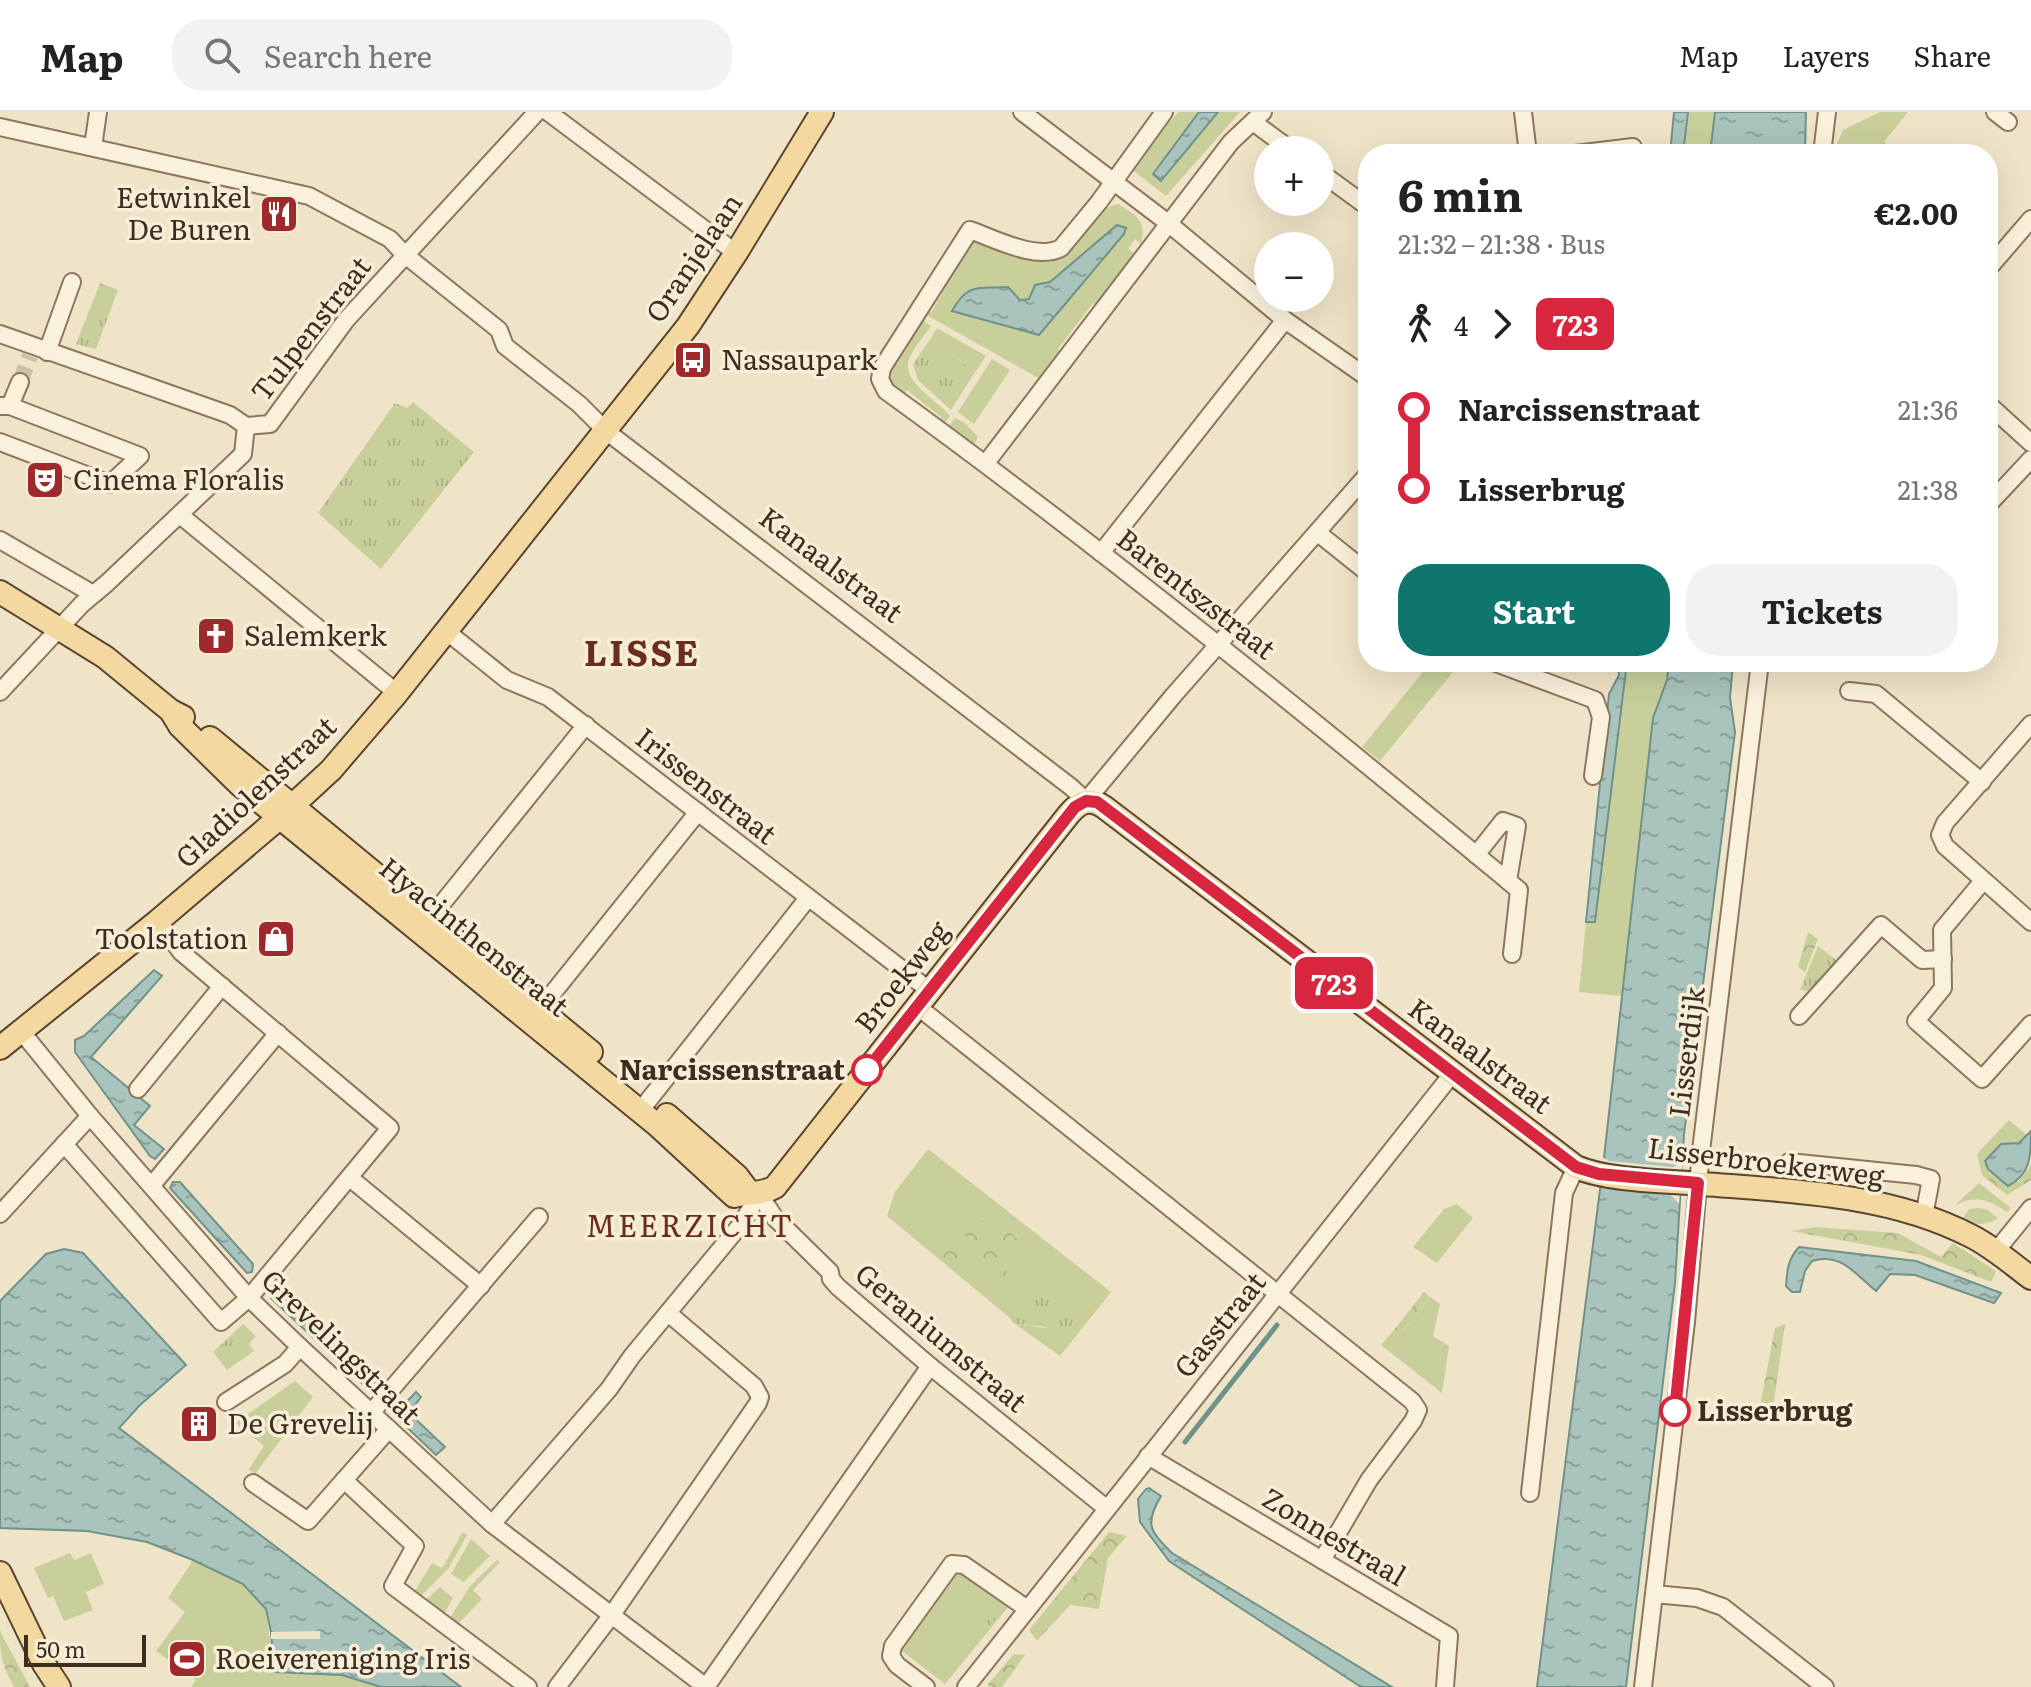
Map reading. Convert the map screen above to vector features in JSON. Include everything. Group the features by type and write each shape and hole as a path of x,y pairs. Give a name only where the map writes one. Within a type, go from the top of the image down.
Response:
{"main road":[{"name":"Oranjelaan","path":"606,431 688,326 822,112"},
{"name":"Gladiolenstraat","path":"0,1048 158,921 331,770 397,693 606,431"},
{"name":"Hyacinthenstraat","path":"0,592 105,657 171,711 180,726 240,785 286,812 644,1106"},
{"name":"Broekweg","path":"754,1193 775,1187 1069,814 1086,801"},
{"name":"Kanaalstraat","path":"1086,801 1097,802 1104,807 1576,1167 1599,1174"},
{"name":"Hyacinthenstraat","path":"425,924 540,1009 644,1106 727,1191 734,1196 754,1193"},
{"name":"Lisserbroekerweg","path":"1599,1174 1883,1204 1924,1216 1972,1236 2031,1278"},
{"path":"0,1573 44,1664 59,1687"}],"street":[{"path":"93,147 98,112"},
{"name":"Tulpenstraat","path":"0,692 93,594 243,454 246,426 270,424 346,320 537,112"},
{"path":"548,112 736,253"},
{"path":"1022,112 1168,223 1285,320 1358,371"},
{"path":"1113,182 1164,112"},
{"path":"1523,112 1527,144"},
{"path":"1823,144 1827,112"},
{"path":"986,463 1234,139 1258,117 1277,136"},
{"name":"Kanaalstraat","path":"0,127 309,196 390,239 404,254 499,330 505,346 579,404 606,431 1086,801"},
{"name":"Barentszstraat","path":"1113,182 1061,248 1053,253 1040,254 970,230 882,368 880,379 886,391 986,463 1219,643 1508,881"},
{"path":"1334,182 1358,200"},
{"path":"1998,257 2031,219"},
{"path":"36,351 72,282"},
{"path":"1101,553 1285,320"},
{"path":"0,334 36,351 230,415 246,426"},
{"path":"0,442 110,484 140,456 5,406 20,382"},
{"path":"1998,413 2031,443"},
{"path":"1998,494 2031,459"},
{"path":"1086,801 1219,643 1358,486"},
{"path":"180,515 397,693"},
{"path":"1318,533 1358,565"},
{"path":"0,540 93,594"},
{"name":"Irissenstraat","path":"446,631 507,680 548,697 586,725 808,898 923,998"},
{"path":"1521,672 1595,700 1601,717 1593,776"},
{"name":"Lisserdijk","path":"1643,1687 1686,1322 1690,1183 1759,672"},
{"path":"1849,691 1876,694 1982,782"},
{"path":"425,924 586,725"},
{"path":"2030,727 1945,823 1940,835 1945,846 2031,922"},
{"path":"540,1009 698,812"},
{"path":"1476,855 1503,821 1517,826 1508,881 1519,890 1512,954"},
{"path":"1983,881 1942,930 1943,988 1916,1021 1982,1079 2031,1024"},
{"path":"644,1106 808,898"},
{"path":"64,1144 221,1322 249,1298 390,1128 181,952 158,921"},
{"path":"1799,1016 1881,925 1922,960 1943,959"},
{"path":"138,1089 222,986"},
{"path":"923,998 1278,1295 1412,1401 1418,1410 1413,1421 1369,1480 1322,1560"},
{"name":"Grevelingstraat","path":"21,1031 90,1116 249,1298 300,1347 492,1524 706,1687"},
{"path":"152,1185 278,1033"},
{"name":"Gasstraat","path":"966,1687 1453,1073"},
{"path":"0,1214 90,1116"},
{"name":"Lisserbroekerweg","path":"1789,1162 1931,1179 1924,1216"},
{"path":"1530,1493 1564,1193 1576,1167"},
{"path":"350,1178 481,1286"},
{"name":"Broekweg","path":"492,1524 598,1402 742,1223 754,1193"},
{"name":"Geraniumstraat","path":"754,1193 830,1272 831,1279 838,1287 930,1366 1106,1508"},
{"path":"1996,1251 2031,1208"},
{"path":"371,1413 539,1217"},
{"path":"557,1687 611,1616 748,1419 760,1397 754,1386 668,1313"},
{"path":"226,1402 285,1364 300,1347"},
{"path":"706,1687 930,1366"},
{"path":"253,1483 308,1521 389,1429"},
{"name":"Zonnestraal","path":"1148,1456 1449,1636 1445,1687"},
{"path":"344,1480 415,1546 393,1586 528,1687"},
{"path":"926,1687 897,1665 891,1656 893,1646 952,1564 964,1565 1026,1608"},
{"path":"1654,1594 1697,1598 1723,1607 1825,1687"}],"green space":[{"path":"1179,112 1199,112 1153,174 1163,181 1218,112 1240,112 1166,196 1130,168 1142,149"},
{"path":"1688,112 1715,112 1711,144 1684,144"},
{"path":"1880,112 1908,112 1884,142 1886,144 1837,144 1843,130"},
{"path":"1119,204 1139,220 1143,229 1141,244 1135,239 1128,248 1135,255 1097,305 1093,303 1040,379 923,313 925,310 931,313 969,245 975,240 989,242 987,247 1017,258 1020,254 1045,261 1061,253 1097,215","holes":["1118,225 1030,331 970,316 1008,287 1020,300 1029,299 1035,285 1050,282"]},
{"path":"100,283 118,290 96,349 76,344"},
{"path":"920,318 931,326 910,357 909,374 950,416 944,424 939,421 941,417 907,390 904,394 892,385 887,376 892,362 897,364 919,327 916,324"},
{"path":"937,328 986,356 975,372 931,338"},
{"path":"931,338 975,372 951,410 918,380 913,364"},
{"path":"992,359 1010,370 974,424 958,412"},
{"path":"413,402 474,452 381,569 318,513 395,403 407,408"},
{"path":"955,418 965,423 978,437 974,445 948,427"},
{"path":"1423,672 1453,672 1380,761 1362,747"},
{"path":"1626,672 1668,672 1653,718 1622,996 1579,992 1586,922 1595,921"},
{"path":"1808,932 1818,939 1805,972 1798,967"},
{"path":"1818,946 1839,962 1814,992 1800,990"},
{"path":"2009,1120 2027,1135 2019,1143 2001,1144 1988,1169 1992,1172 1988,1180 1982,1175 1977,1154"},
{"path":"928,1149 1111,1292 1060,1356 1015,1324 1047,1328 1009,1307 1010,1318 887,1216 895,1192"},
{"path":"2031,1165 2031,1180 2007,1195 1988,1180 1992,1172 2008,1186 2019,1181"},
{"path":"1979,1183 2011,1208 2007,1212 1988,1201 1976,1199 1955,1205"},
{"path":"1457,1204 1473,1218 1437,1263 1413,1247 1444,1209"},
{"path":"1969,1209 1986,1209 1998,1218 1981,1224 1962,1220"},
{"path":"963,1219 984,1221 987,1239 1005,1228 1018,1240 1014,1260 995,1257 1007,1273 1001,1283 985,1268 949,1264 938,1249 956,1252 967,1243"},
{"path":"1815,1227 1898,1233 1941,1257 1953,1243 1996,1271 1991,1282 1921,1255 1791,1231"},
{"path":"1040,1271 1083,1300 1084,1309 1069,1329 1015,1324 1010,1318 1008,1307"},
{"path":"1424,1292 1430,1297 1401,1334 1394,1330"},
{"path":"1430,1297 1440,1304 1433,1336 1449,1346 1442,1393 1381,1345 1394,1330 1402,1333"},
{"path":"243,1324 256,1336 249,1344 254,1351 227,1370 213,1352"},
{"path":"1785,1324 1771,1422 1758,1416 1775,1328"},
{"path":"295,1381 313,1397 255,1474 249,1469 264,1446 235,1423"},
{"path":"463,1532 467,1535 449,1568 421,1596 415,1591 432,1563 442,1568"},
{"path":"1109,1532 1127,1536 1108,1558 1099,1609 1070,1605 1037,1641 1029,1630"},
{"path":"471,1539 490,1556 464,1582 451,1574"},
{"path":"70,1553 74,1560 91,1553 104,1584 86,1592 93,1610 64,1621 53,1596 48,1598 34,1568"},
{"path":"193,1560 243,1584 266,1609 274,1672 342,1675 381,1687 191,1687 196,1680 156,1651 185,1612 168,1598"},
{"path":"497,1560 500,1562 473,1590 482,1599 458,1624 450,1618 470,1586"},
{"path":"958,1571 1009,1606 945,1684 902,1651"},
{"path":"440,1587 453,1598 444,1614 426,1600"},
{"path":"998,1605 999,1616 984,1631 962,1631 962,1606"},
{"path":"0,1630 30,1687 14,1687 2,1660"},
{"path":"1014,1654 1025,1655 1002,1687 989,1687 988,1684"}],"water":[{"path":"1199,112 1218,112 1161,181 1153,174"},
{"path":"1674,112 1688,112 1684,144 1671,144"},
{"path":"1715,112 1806,112 1805,144 1711,144"},
{"path":"1117,225 1126,228 1124,234 1039,335 952,311 963,295 981,288 1008,287 1020,300 1029,299 1035,285 1050,282"},
{"path":"1619,672 1626,672 1595,922 1586,922 1609,694"},
{"path":"1668,672 1732,672 1730,698 1735,732 1684,1134 1675,1283 1626,1687 1537,1687 1604,1158 1653,718"},
{"path":"154,970 162,976 91,1057 150,1106 134,1125 164,1149 155,1159 75,1052 75,1040 84,1036"},
{"path":"2031,1131 2028,1163 2021,1176 2008,1186 1988,1169 1985,1161 2001,1144 2019,1143"},
{"path":"173,1182 180,1182 253,1264 252,1272 247,1273 170,1188"},
{"path":"1799,1247 1916,1261 2001,1293 1994,1303 1915,1275 1890,1274 1876,1291 1847,1266 1822,1259 1812,1261 1805,1271 1800,1292 1792,1292 1786,1286 1788,1270 1792,1256"},
{"path":"64,1249 83,1253 186,1365 119,1428 461,1687 381,1687 342,1675 274,1672 266,1609 243,1584 147,1542 87,1531 0,1528 0,1301 46,1254"},
{"path":"280,1292 379,1384 378,1389 370,1391 271,1298 271,1294"},
{"path":"416,1392 421,1397 409,1413 445,1447 436,1455 394,1415"},
{"path":"1149,1488 1161,1496 1152,1514 1154,1533 1172,1553 1392,1687 1361,1687 1169,1561 1140,1522 1138,1499"}],"pier":[{"path":"1600,1156 1609,1161 1673,1167 1683,1162 1679,1204 1670,1194 1595,1186"},
{"path":"320,1631 320,1639 271,1639 271,1632"}],"waterway":[{"path":"1185,1442 1277,1325"}],"tunnel":[{"path":"20,382 30,356"}],"bus line":[{"name":"723","path":"867,1070 1075,807 1086,801 1097,802 1576,1167 1599,1174 1698,1183 1675,1411"}],"place":[{"name":"Eetwinkel De Buren","path":"279,214"},
{"name":"Nassaupark","path":"693,360"},
{"name":"Cinema Floralis","path":"45,480"},
{"name":"Salemkerk","path":"216,636"},
{"name":"Toolstation","path":"276,939"},
{"name":"Narcissenstraat","path":"867,1070"},
{"name":"Lisserbrug","path":"1675,1411"},
{"name":"De Grevelij","path":"199,1424"},
{"name":"Roeivereniging Iris","path":"187,1659"}],"district":[{"name":"LISSE","path":"642,653"},
{"name":"MEERZICHT","path":"690,1227"}]}
